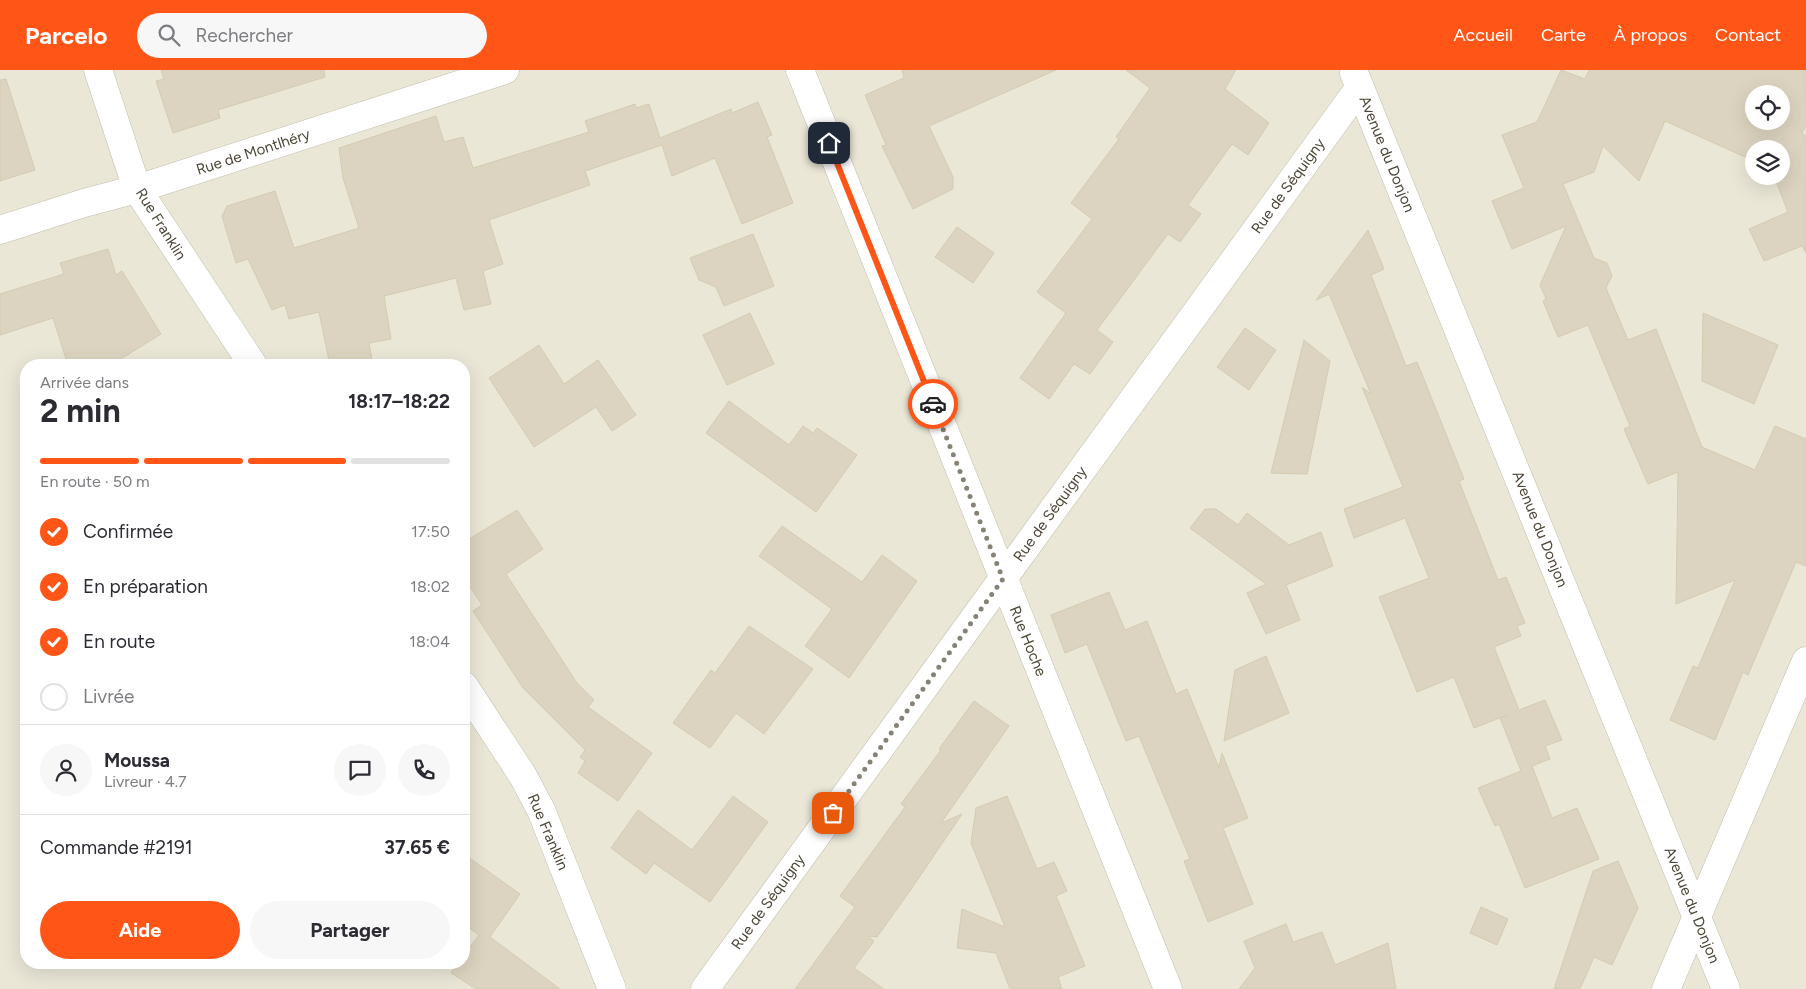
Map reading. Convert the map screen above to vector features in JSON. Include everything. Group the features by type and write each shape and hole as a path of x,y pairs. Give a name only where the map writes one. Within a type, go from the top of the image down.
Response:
{"street":[{"name":"Rue Franklin","path":"98,70 137,189 249,359"},
{"name":"Rue de Montlhéry","path":"0,230 84,203 137,189 505,70"},
{"name":"Rue Hoche","path":"800,70 1168,989"},
{"name":"Rue de Séquigny","path":"705,989 1003,579 1357,78"},
{"name":"Avenue du Donjon","path":"1357,78 1726,989"},
{"path":"1666,989 1806,661"},
{"name":"Rue Franklin","path":"470,695 523,776 541,810 612,989"}],"shaded area":[{"path":"0,70 1806,70 1806,989 0,989"}],"building":[{"path":"161,70 324,70 325,77 218,110 220,118 173,133 156,81 164,79"},
{"path":"902,70 1056,70 929,126 953,177 953,189 913,209 882,146 886,145 865,95 904,78"},
{"path":"1126,70 1236,70 1225,89 1269,123 1248,155 1232,144 1188,205 1201,214 1180,242 1168,234 1097,330 1113,342 1090,374 1074,364 1049,399 1020,378 1066,313 1037,292 1092,219 1071,203 1119,139 1116,137 1150,88"},
{"path":"1561,70 1585,79 1589,70 1806,70 1806,125 1802,134 1806,136 1806,253 1802,246 1764,261 1749,229 1788,212 1778,185 1790,185 1790,140 1745,140 1745,157 1665,121 1639,181 1603,146 1594,172 1563,184 1594,258 1607,263 1612,276 1606,288 1628,340 1656,329 1702,447 1755,470 1775,426 1806,439 1806,566 1796,562 1748,675 1743,672 1715,740 1670,720 1693,666 1698,668 1735,580 1676,604 1678,472 1648,484 1624,429 1630,426 1588,325 1558,337 1543,301 1546,299 1540,285 1566,226 1512,249 1492,201 1524,188 1502,135 1537,122"},
{"path":"6,79 35,170 0,181 0,80"},
{"path":"758,102 772,135 767,137 793,203 742,224 715,158 672,176 662,145 585,171 590,185 489,220 503,264 483,271 491,304 464,310 456,278 384,296 391,339 369,343 372,359 329,359 319,312 289,319 285,305 272,310 248,259 236,263 222,216 227,206 275,191 294,248 359,228 343,178 339,148 436,116 444,142 463,137 473,168 589,132 585,121 635,104 636,108 649,104 660,138 731,109 732,113"},
{"path":"957,227 994,253 973,283 935,257"},
{"path":"1368,230 1384,269 1371,275 1406,366 1417,362 1464,479 1459,481 1498,580 1506,577 1525,623 1517,626 1521,636 1494,647 1519,710 1545,700 1562,740 1545,746 1550,759 1532,766 1552,818 1577,808 1599,859 1525,888 1499,824 1495,826 1478,788 1521,771 1500,718 1507,715 1474,728 1454,677 1417,692 1379,597 1429,578 1405,518 1354,538 1344,509 1403,487 1362,387 1371,394 1329,294 1316,300"},
{"path":"753,234 774,286 724,306 716,287 699,280 690,258"},
{"path":"108,249 116,275 122,271 161,334 121,359 66,359 53,318 0,335 0,294 64,274 60,263"},
{"path":"750,313 774,364 727,385 703,335"},
{"path":"1703,313 1778,345 1754,404 1702,381"},
{"path":"1245,328 1276,350 1249,390 1217,367"},
{"path":"1304,340 1330,361 1307,474 1271,473"},
{"path":"539,345 564,384 598,360 636,415 612,431 596,407 534,447 489,378"},
{"path":"729,401 789,445 803,426 813,433 817,428 857,455 816,512 706,433"},
{"path":"1205,509 1216,509 1238,525 1247,513 1289,545 1321,532 1333,566 1286,585 1300,620 1266,634 1247,593 1266,584 1190,528"},
{"path":"517,510 543,549 506,574 577,683 594,700 588,707 652,753 618,801 578,773 585,761 580,757 585,750 523,688 473,611 482,605 470,587 470,538"},
{"path":"782,526 862,582 882,555 917,581 849,678 805,646 832,609 759,556"},
{"path":"1109,592 1125,630 1147,621 1176,694 1187,689 1219,768 1222,753 1248,818 1223,828 1253,904 1208,922 1184,861 1190,859 1139,736 1126,741 1087,644 1065,653 1051,615"},
{"path":"749,626 813,669 764,734 736,713 710,748 673,723 711,670 715,673"},
{"path":"1266,656 1289,713 1224,741 1235,670"},
{"path":"974,701 1009,726 941,823 962,814 877,937 868,936 874,941 854,968 884,989 795,989 855,907 840,896 905,807 901,804"},
{"path":"733,796 768,822 710,902 654,863 646,874 611,848 638,810 692,850"},
{"path":"1007,796 1037,869 1054,862 1067,891 1056,896 1085,966 1058,977 1062,989 1010,989 996,953 957,948 962,909 1005,927 971,843 976,808"},
{"path":"470,858 520,894 490,937 560,989 476,989 451,973 454,969 470,969 470,947 479,935 470,928"},
{"path":"1618,861 1638,908 1612,965 1594,957 1580,989 1554,989 1593,871"},
{"path":"1481,907 1508,919 1497,945 1470,933"},
{"path":"1286,924 1293,942 1322,932 1335,965 1388,943 1396,989 1239,989 1255,968 1244,941"}],"way so far":[{"path":"833,813 1003,579 933,404"}],"route":[{"path":"829,143 933,404"}]}
